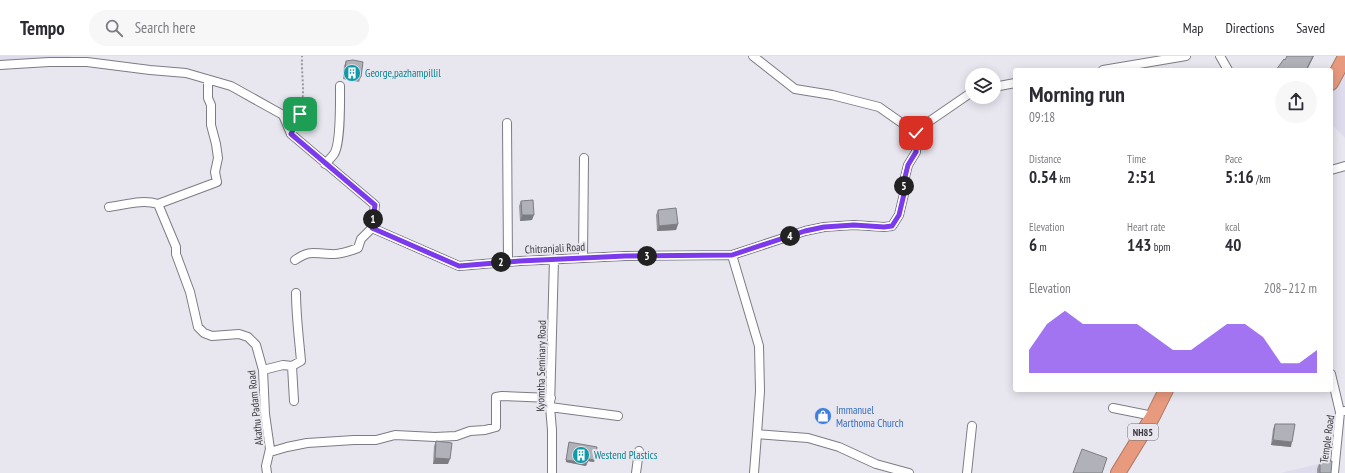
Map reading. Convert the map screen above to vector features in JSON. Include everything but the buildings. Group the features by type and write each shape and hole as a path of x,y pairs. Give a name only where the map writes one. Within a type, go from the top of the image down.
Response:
{"highway":[{"path":"1333,79 1345,57"},
{"name":"NH85","path":"1118,473 1153,416 1165,392"}],"street":[{"path":"753,56 795,89 832,95 879,107 916,133 924,125 965,97"},
{"path":"1115,68 1186,56"},
{"path":"1220,56 1227,68"},
{"path":"0,65 48,62 87,62 186,73 231,86 283,115 291,134 375,205 372,228 361,240 358,248 348,252 332,255 316,252 302,255 295,260"},
{"path":"109,208 150,201 158,204 216,182 215,172 218,158 211,126 211,105 208,98 208,80"},
{"path":"1001,86 1013,83"},
{"path":"325,164 335,153 340,113 340,86"},
{"path":"507,123 508,262"},
{"name":"Chitranjali Road","path":"372,228 459,266 554,259 625,256 732,255 805,231 824,227 854,225 884,227 892,226 899,215 904,194 905,177 908,165 916,152 916,133"},
{"path":"582,258 584,158"},
{"path":"1333,169 1345,166"},
{"name":"Akathu Padam Road","path":"158,204 176,246 176,254 190,292 198,327 204,333 212,336 239,334 248,337 256,345 263,370 270,449 266,473"},
{"path":"732,255 759,346 760,392 754,473"},
{"name":"Kyomtha Seminary Road","path":"552,473 552,430 550,407 554,259"},
{"path":"263,370 283,365 292,366 301,361 299,329 296,316 296,292"},
{"path":"292,366 294,401"},
{"name":"Temple Road","path":"1333,380 1343,412 1334,473"},
{"path":"270,452 308,443 376,440 395,435 435,437 456,436 470,431 485,430 496,427 496,397 551,398"},
{"path":"550,407 618,416"},
{"path":"1113,408 1153,416"},
{"path":"967,473 972,426"},
{"path":"757,434 808,438 839,447 876,464 908,473"},
{"path":"636,473 639,451"},
{"path":"874,473 876,464"}],"path":[{"path":"291,134 300,114 304,95 302,56"}],"shaded area":[{"path":"0,56 71,56 71,60 0,64"},
{"path":"1339,68 1345,72 1345,138 1333,126 1333,79"},
{"path":"1331,461 1329,473 1281,473"}],"place":[{"name":"George,pazhampillil","path":"352,73"},
{"name":"Immanuel Marthoma Church","path":"823,416"},
{"name":"Westend Plastics","path":"581,455"}],"route":[{"path":"300,114 291,134 375,205 372,228 459,266 520,261 625,256 732,255 805,231 824,227 854,225 873,227 892,226 899,215 904,194 905,177 908,165 916,152 916,133"}]}
